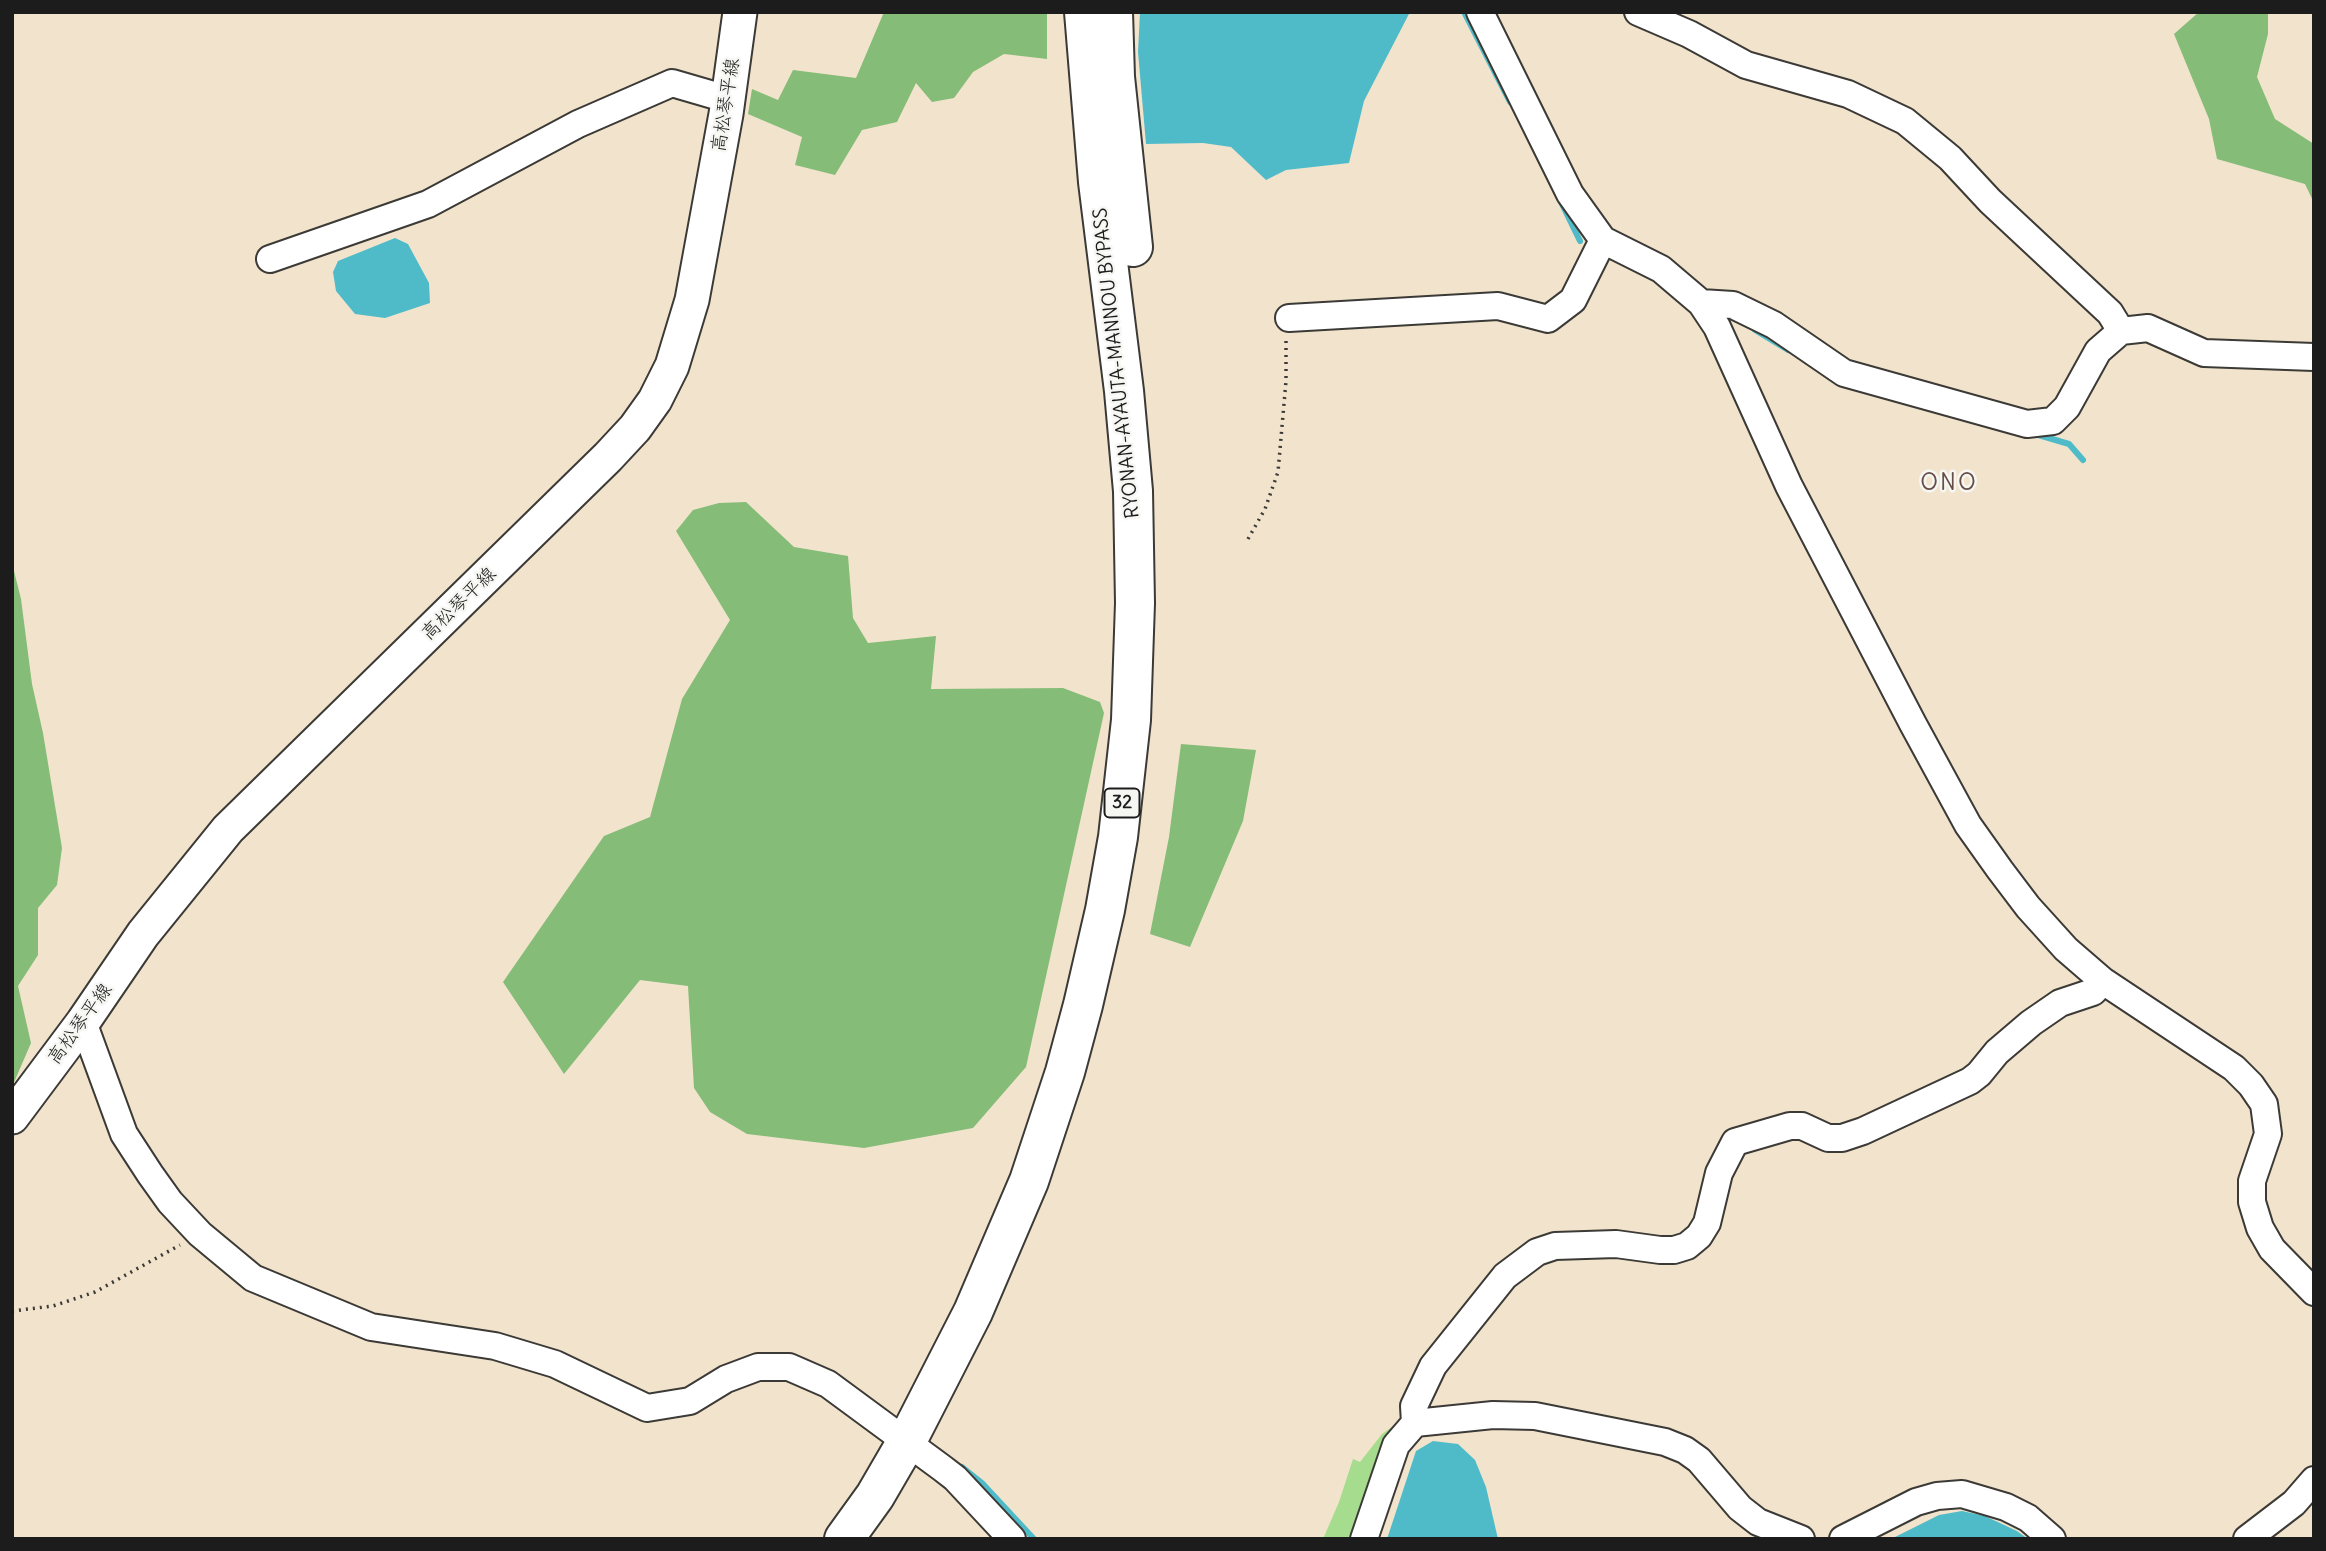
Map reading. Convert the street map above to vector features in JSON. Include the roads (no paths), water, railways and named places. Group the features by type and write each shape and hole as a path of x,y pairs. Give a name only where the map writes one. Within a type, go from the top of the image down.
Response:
{"highway":[{"name":"RYONAN-AYAUTA-MANNOU BYPASS","path":"874,1539 917,1449 1045,1133 1083,1005 1105,910 1127,771 1135,603 1133,491 1124,391 1097,169 1084,12"},
{"name":"RYONAN-AYAUTA-MANNOU BYPASS","path":"844,1539 875,1496 917,1449 1002,1311 1031,1248 1070,1141 1105,1024 1130,918 1151,779 1161,606 1158,494 1150,393 1115,77 1113,12"}],"main road":[{"name":"高松琴平線","path":"12,1116 83,1021 143,934 228,829 608,457 635,428 655,400 672,366 692,300 740,12"}],"street":[{"path":"1480,12 1570,194 1603,240 1661,270 1701,303 1717,327 1789,486 1968,825 2028,907 2066,949 2103,981 2234,1068 2251,1084 2263,1104 2268,1134 2252,1181 2252,1202 2260,1228 2272,1249 2314,1292"},
{"path":"1639,12 1689,34 1746,65 1848,94 1905,121 1950,158 1990,201 2110,313 2121,331"},
{"path":"270,259 428,204 578,124 672,83 727,99"},
{"path":"1289,318 1498,306 1548,319 1573,300 1603,240"},
{"path":"1701,303 1733,305 1773,325 1844,373 2026,424 2053,421 2067,407 2098,351 2121,331 2148,328 2204,353 2314,357"},
{"path":"1415,1423 1414,1406 1433,1366 1505,1276 1537,1252 1555,1246 1616,1244 1660,1251 1687,1246 1699,1236 1707,1223 1719,1172 1735,1142 1790,1126 1802,1126 1828,1138 1842,1138 1863,1131 1970,1081 1997,1052 2031,1023 2060,1003 2093,992 2103,981"},
{"path":"83,1021 124,1134 170,1202 200,1234 253,1278 371,1327 495,1346 555,1364 647,1408 691,1401 726,1379 758,1367 789,1367 828,1384 955,1478 1012,1539"},
{"path":"1364,1539 1396,1445 1415,1423 1493,1415 1535,1416 1665,1443 1685,1450 1699,1460 1740,1508 1758,1522 1801,1539"},
{"path":"2247,1539 2294,1503 2314,1480"},
{"path":"1843,1539 1916,1502 1937,1496 1962,1494 2006,1507 2028,1518 2052,1539"}],"water":[{"path":"1140,12 1410,12 1364,101 1349,163 1286,170 1266,180 1231,147 1203,143 1146,144 1138,52"},
{"path":"395,238 408,244 429,283 430,303 385,318 355,314 336,291 333,272 338,261"},
{"path":"1433,1441 1458,1444 1475,1460 1486,1487 1498,1539 1387,1539 1416,1451"},
{"path":"1962,1511 1985,1516 2028,1539 1891,1539 1939,1515"}],"waterway":[{"path":"1464,12 1510,102"},
{"path":"1561,202 1580,241"},
{"path":"1755,330 1788,350"},
{"path":"2035,434 2069,444 2083,460"},
{"path":"962,1467 982,1483 1034,1539"}],"district":[{"name":"ONO","path":"1949,483"}]}
